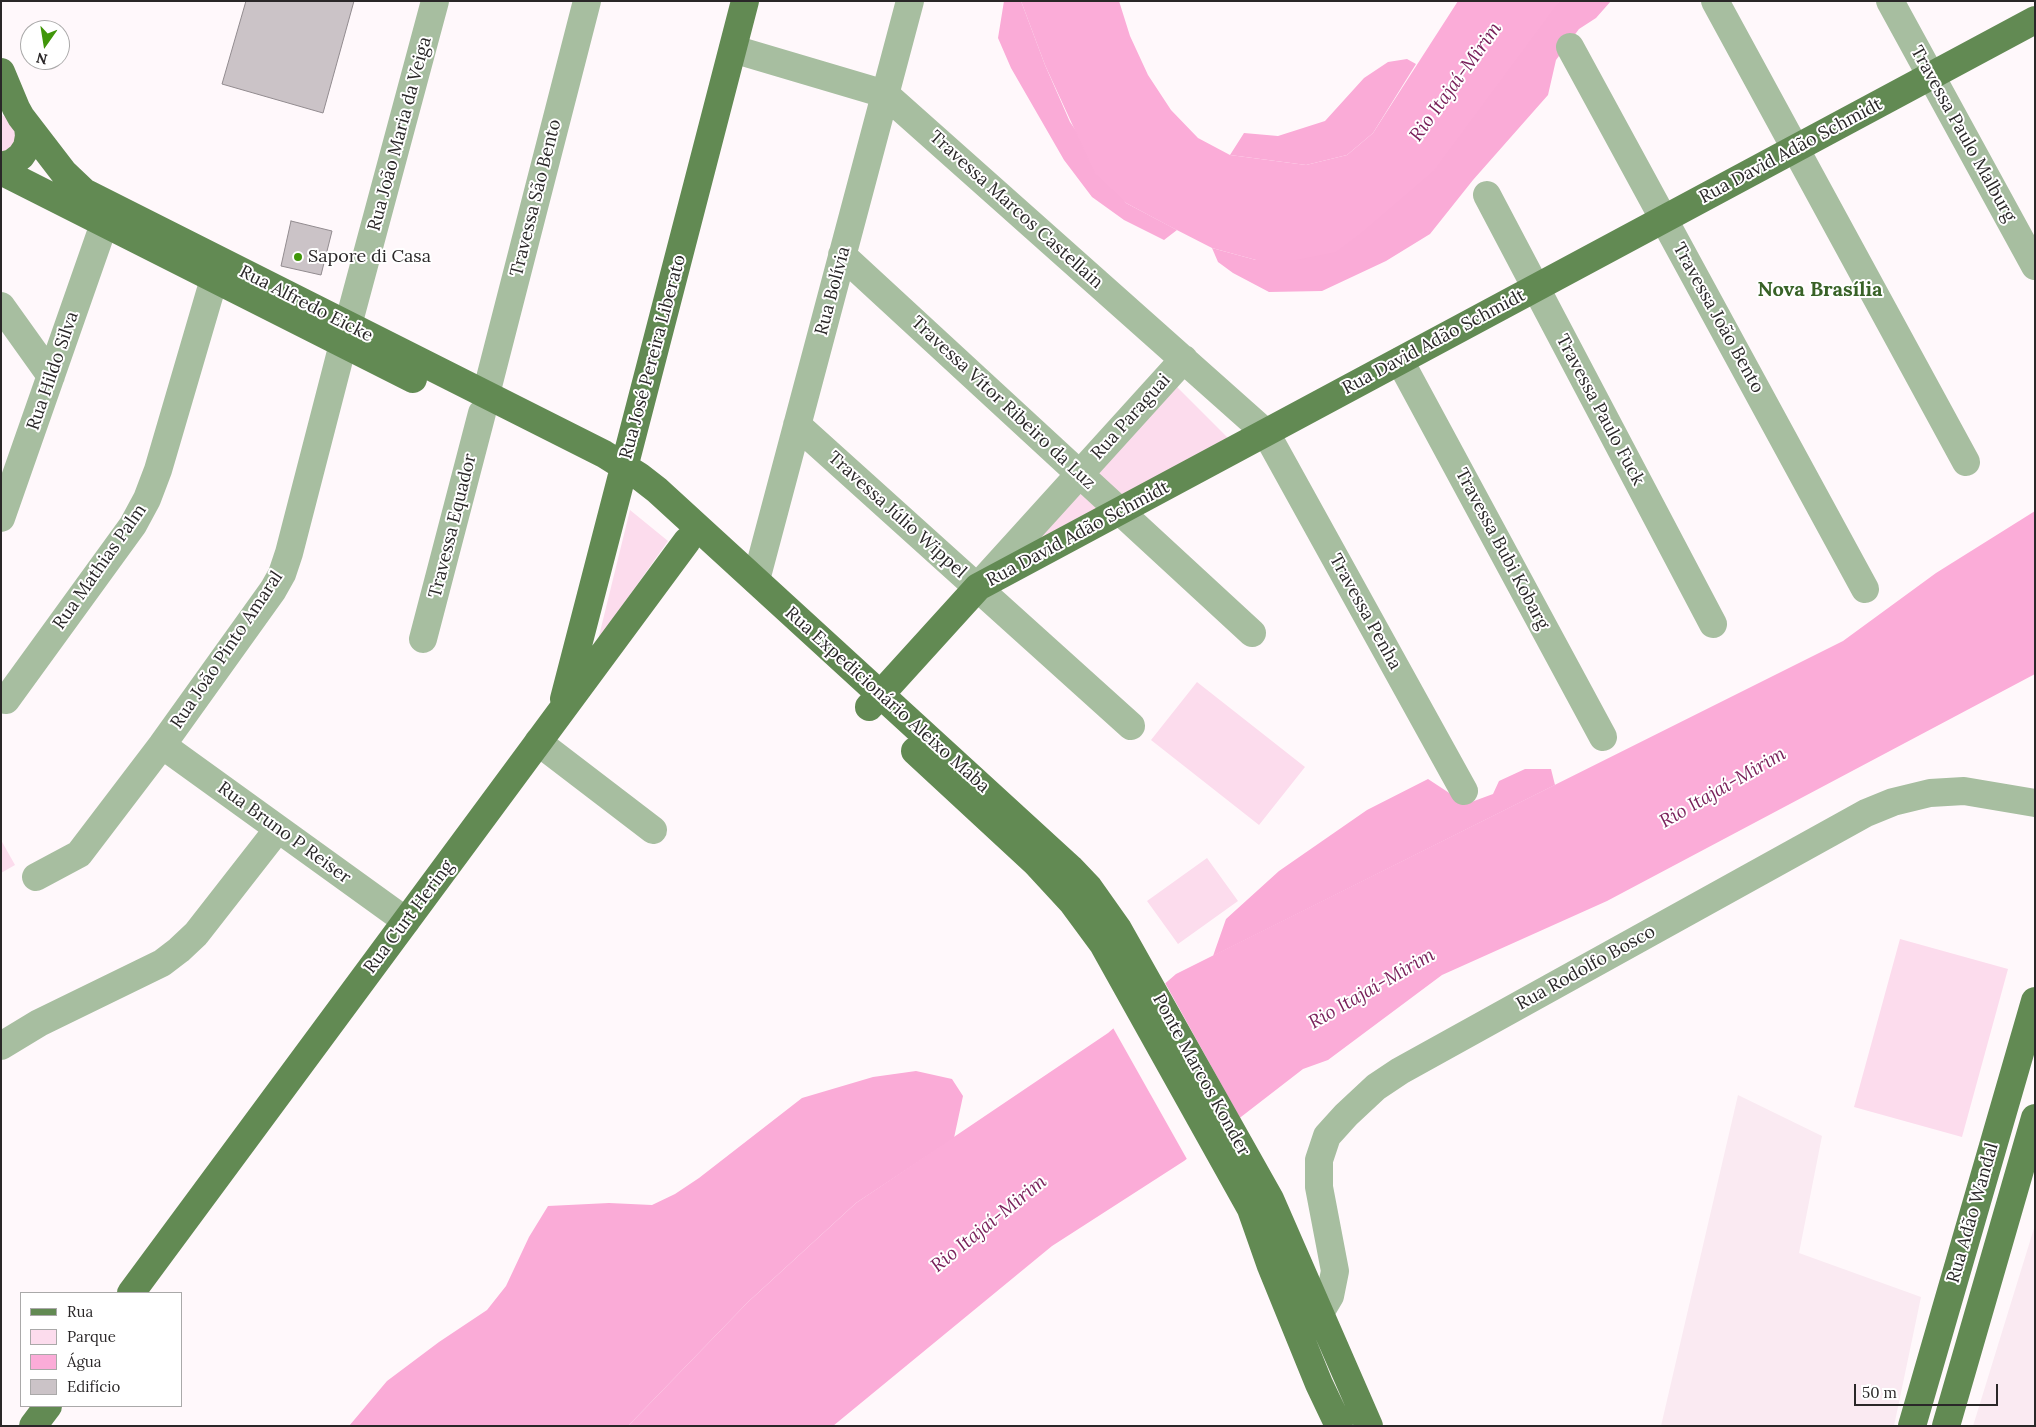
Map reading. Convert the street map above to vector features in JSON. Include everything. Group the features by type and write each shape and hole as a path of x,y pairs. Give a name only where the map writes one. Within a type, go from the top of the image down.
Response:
{"main road":[{"name":"Rua José Pereira Liberato","path":"560,713 746,1"},
{"name":"Rua David Adão Schmidt","path":"875,701 978,587 2035,20"},
{"name":"Rua Alfredo Eicke","path":"1,72 15,112 64,173 84,192 346,334 622,475"},
{"path":"1,166 21,156 29,136 15,112"},
{"name":"Rua Alfredo Eicke","path":"1,171 214,279 346,334"},
{"name":"Rua Expedicionário Aleixo Maba","path":"622,475 650,507 687,541 875,701"},
{"name":"Rua Expedicionário Aleixo Maba","path":"622,475 657,490 756,580 1036,863 1072,902 1103,944 1123,957"},
{"name":"Rua Curt Hering","path":"132,1292 687,541"},
{"name":"Ponte Marcos Konder","path":"1123,957 1260,1204"},
{"name":"Rua Adão Wandal","path":"1912,1426 2035,1001"},
{"name":"Rua Adão Wandal","path":"1946,1426 2035,1118"},
{"path":"1260,1204 1320,1313 1369,1426"},
{"path":"1260,1204 1272,1266 1319,1384 1339,1426"},
{"path":"33,1426 47,1407"}],"street":[{"name":"Rua João Maria da Veiga","path":"346,334 435,1"},
{"name":"Travessa São Bento","path":"484,404 587,1"},
{"name":"Rua Bolívia","path":"756,580 910,1"},
{"path":"1715,1 1966,462"},
{"name":"Travessa Paulo Malburg","path":"1890,1 2035,266"},
{"name":"Travessa João Bento","path":"1570,46 1865,589"},
{"name":"Travessa Marcos Castellain","path":"733,49 885,94 1266,433"},
{"name":"Travessa Paulo Fuck","path":"1488,195 1713,624"},
{"name":"Rua Hildo Silva","path":"1,518 104,224"},
{"name":"Travessa Vítor Ribeiro da Luz","path":"842,255 1252,633"},
{"name":"Rua Mathias Palm","path":"6,700 133,525 148,499 214,279"},
{"path":"1,306 51,376"},
{"name":"Rua João Pinto Amaral","path":"36,877 79,854 162,745 273,590 282,574 289,553 346,334"},
{"name":"Rua Paraguai","path":"978,587 1184,359"},
{"name":"Travessa Bubi Kobarg","path":"1400,361 1603,737"},
{"name":"Travessa Equador","path":"424,638 484,404"},
{"name":"Travessa Júlio Wippel","path":"797,425 1131,726"},
{"name":"Travessa Penha","path":"1266,433 1464,791"},
{"path":"538,742 653,830"},
{"name":"Rua Bruno P Reiser","path":"162,745 406,921"},
{"name":"Rua Rodolfo Bosco","path":"1320,1313 1330,1296 1335,1270 1319,1187 1319,1160 1327,1136 1376,1087 1408,1066 1866,813 1893,802 1938,793 1964,791 2035,803"},
{"path":"1,1046 39,1024 162,964 196,934 278,829"}],"shaded area":[{"path":"1004,1 1021,1 1045,65 1070,122 1126,203 1177,230 1164,240 1124,220 1092,197 1064,160 1011,68 998,38"},
{"path":"1560,1 1611,1 1596,18 1579,29 1556,60 1548,95 1473,180 1430,234 1386,261 1322,291 1269,292 1233,273 1218,262 1212,248 1256,260"},
{"path":"1407,59 1416,64 1373,133 1347,155 1306,165 1230,155 1244,133 1278,136 1325,121 1364,78 1388,62"},
{"path":"1525,769 1551,769 1555,785 1213,956 1226,919 1279,871 1367,810 1428,779 1466,804 1493,794 1499,781"},
{"path":"916,1071 952,1079 963,1096 954,1138 856,1203 748,1302 628,1426 349,1426 387,1381 439,1342 487,1310 506,1286 529,1237 548,1206 609,1203 652,1205 675,1194 699,1178 802,1098 873,1077"},
{"path":"1738,1095 1822,1136 1799,1253 1921,1297 1894,1426 1661,1426"},
{"path":"2035,1225 2035,1426 1973,1426"}],"green space":[{"path":"2,115 9,119 16,130 14,144 9,149 1,152"},
{"path":"1176,386 1231,441 1123,501 1096,476"},
{"path":"1077,490 1101,512 1013,560"},
{"path":"630,510 668,541 598,640"},
{"path":"1197,682 1305,767 1259,825 1151,740"},
{"path":"1,840 15,865 1,873"},
{"path":"1207,858 1238,901 1178,944 1147,901"},
{"path":"1900,939 2008,969 1962,1137 1854,1107"}],"water":[{"name":"Rio Itajaí-Mirim","path":"1021,1 1119,1 1130,36 1148,75 1171,110 1198,138 1230,155 1306,165 1347,155 1373,133 1458,1 1560,1 1434,171 1364,231 1336,252 1296,260 1256,260 1212,248 1169,226 1126,203 1095,174 1045,65"},
{"name":"Rio Itajaí-Mirim","path":"2035,511 2035,674 1607,901 1442,975 1328,1060 1303,1069 1184,1161 1052,1246 833,1426 628,1426 748,1302 856,1203 1108,1033 1176,974 1843,641 1936,573"}],"pier":[{"path":"1164,981 1241,1120 1188,1161 1112,1026"}],"building":[{"path":"246,1 354,1 323,113 222,84"},
{"path":"291,221 332,231 321,275 281,266"}],"place":[{"name":"Sapore di Casa","path":"298,257"}],"district":[{"name":"Nova Brasília","path":"1820,290"}]}
